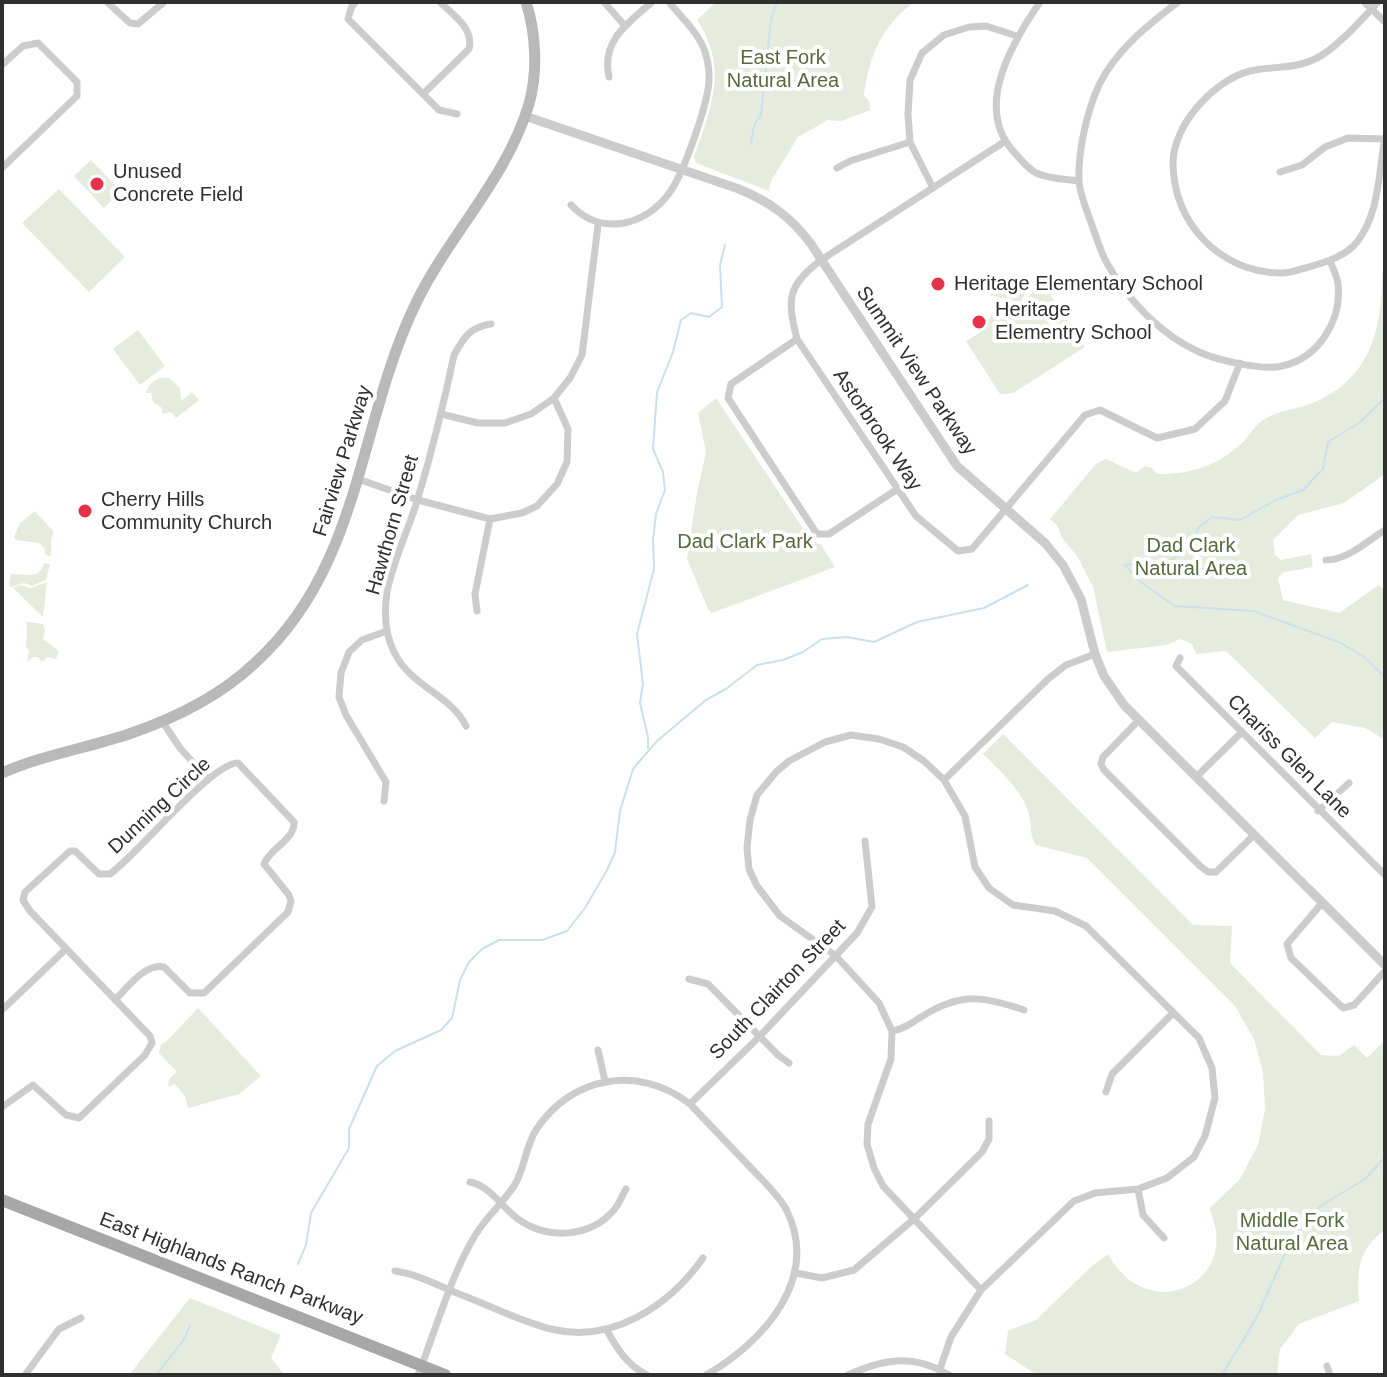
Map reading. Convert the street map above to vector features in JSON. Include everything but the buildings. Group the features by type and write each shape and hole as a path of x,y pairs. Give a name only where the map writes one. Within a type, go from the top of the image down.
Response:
{"main road":[{"name":"Fairview Parkway","path":"2,773 128,734 198,705 236,679 288,629 315,591 330,562 408,320 429,278 509,152 525,116 530,99 534,54 526,2"},
{"name":"East Highlands Ranch Parkway","path":"2,1200 420,1370 445,1375"}],"street":[{"path":"107,2 130,23 138,24 164,2"},
{"path":"356,2 348,19 439,110 457,114"},
{"path":"423,94 469,49 471,40 468,30 440,2"},
{"path":"604,2 625,26"},
{"path":"609,77 605,61 614,40 652,2"},
{"path":"571,205 581,216 598,225 625,222 642,217 659,205 672,190 705,105 709,76 704,50 692,29 669,2"},
{"path":"1040,2 1017,36 997,94 996,119 1004,142 1027,167 1049,177 1079,181"},
{"path":"1178,2 1122,51 1100,83 1086,119 1079,181 1107,263 1128,294 1157,326 1199,352 1240,363 1280,367 1304,358 1325,337 1338,312 1338,281 1330,261"},
{"path":"1364,2 1375,5 1385,22"},
{"path":"1280,172 1302,165 1325,147 1348,138 1385,139 1373,215 1355,245 1330,261 1282,274 1251,269 1227,259 1201,239 1186,219 1176,189 1173,161 1185,122 1219,84 1248,72 1303,65 1320,56 1375,5"},
{"path":"933,188 910,142 910,80 922,53 944,35 969,27 986,26 1017,36"},
{"path":"2,65 23,46 38,43 77,82 77,96 2,168"},
{"name":"Summit View Parkway","path":"525,116 739,189 770,203 802,231 946,452 965,475 1045,543 1070,575 1081,599 1095,654 1110,686 1139,720 1385,968"},
{"path":"837,168 910,142"},
{"name":"Astorbrook Way","path":"1004,142 800,275 792,294 790,311 797,339 916,516 958,551 972,549 1005,510"},
{"path":"441,414 478,423 505,423 531,414 554,398 570,378 582,355 598,225"},
{"name":"Hawthorn Street","path":"466,726 453,706 424,688 406,671 394,652 385,614 388,589 418,500 454,355 466,334 477,326 491,324"},
{"path":"797,339 731,384 728,398 817,534 829,534 896,490"},
{"path":"1005,510 1085,415 1100,410 1157,438 1195,429 1225,401 1240,363"},
{"path":"358,479 418,500 490,519 522,513 537,506 557,484 567,462 568,429 554,398"},
{"path":"477,611 475,594 490,519"},
{"path":"1326,560 1336,560 1346,555 1385,530"},
{"path":"384,801 386,782 346,715 339,697 341,673 349,652 362,640 387,631"},
{"path":"944,780 1048,679 1066,665 1095,654"},
{"name":"Chariss Glen Lane","path":"1180,658 1176,666 1385,875"},
{"path":"1139,720 1103,757 1101,764 1157,823 1208,872 1216,872 1254,835"},
{"path":"162,721 180,748 208,779"},
{"path":"1196,777 1242,732"},
{"path":"940,1369 951,1337 981,1290 1074,1201 1095,1193 1138,1189 1167,1178 1194,1157 1205,1136 1215,1098 1212,1068 1199,1038 1086,926 1055,911 1013,905 989,888 975,867 965,816 944,780 924,761 903,747 851,735 825,742 789,761 757,795 750,820 747,848 749,869 780,916 836,956 879,1003 892,1031 891,1059 868,1124 867,1144 874,1168 883,1186 981,1290"},
{"name":"Dunning Circle","path":"66,949 25,905 23,896 38,879 70,851 75,851 99,874 110,874 208,779 228,764 238,763 291,816 295,829 267,856 264,864 289,895 288,912 204,993 190,993 164,967 158,965 147,969 116,999"},
{"path":"1318,811 1349,783"},
{"name":"South Clairton Street","path":"690,1104 759,1037 857,933 872,907 865,841"},
{"path":"1322,903 1287,944 1291,958 1343,1008 1354,1005 1385,968"},
{"path":"2,1010 66,949 150,1036 152,1043 145,1055 76,1119 66,1115 33,1085 2,1107"},
{"path":"689,979 708,984 789,1063"},
{"path":"892,1031 909,1027 945,1003 966,999 988,998 1024,1010"},
{"path":"1106,1092 1112,1074 1173,1013"},
{"path":"598,1050 605,1081"},
{"path":"420,1370 474,1237 517,1182 532,1136 549,1113 573,1092 605,1081 642,1082 676,1093 773,1191 785,1208 797,1251 796,1273 783,1305 769,1323 727,1362 706,1375"},
{"path":"796,1273 822,1278 854,1270 914,1219 982,1152 989,1139 989,1121"},
{"path":"470,1182 484,1187 532,1228 566,1234 601,1222 615,1209 626,1189"},
{"path":"1138,1189 1143,1215 1164,1238"},
{"path":"395,1271 551,1329 585,1332 606,1329 653,1309 693,1272 703,1258"},
{"path":"25,1375 59,1329 81,1318"},
{"path":"606,1329 621,1355 630,1365 647,1375"},
{"path":"848,1375 876,1362 909,1360 940,1369 949,1375"}],"green space":[{"name":"East Fork Natural Area","path":"716,2 915,2 894,20 879,42 869,68 864,95 869,101 870,110 841,121 828,120 798,137 771,181 769,191 696,163 694,157 711,105 715,72 707,38 697,20"},
{"name":"Unused Concrete Field","path":"91,160 121,191 104,208 74,176"},
{"path":"59,189 125,257 89,292 22,223"},
{"name":"Dad Clark Natural Area","path":"1385,270 1385,474 1344,503 1298,515 1273,540 1275,555 1281,560 1311,554 1313,567 1284,572 1278,578 1283,600 1339,613 1379,585 1385,591 1385,740 1365,728 1332,722 1315,738 1226,651 1196,654 1192,644 1180,639 1167,645 1107,652 1093,587 1077,556 1050,519 1096,464 1106,459 1136,473 1145,466 1157,474 1192,470 1214,463 1233,451 1269,416 1308,405 1334,392 1361,365 1370,349 1376,332 1382,273"},
{"path":"995,277 1028,284 1021,303 990,295"},
{"path":"1042,282 1085,347 1013,393 1000,394 966,341 984,330 995,307 1021,304"},
{"path":"138,330 165,366 140,385 113,349"},
{"path":"169,378 180,388 181,401 192,392 199,400 176,418 171,412 162,414 162,408 153,402 151,393 146,393 154,381"},
{"name":"Dad Clark Park","path":"716,398 810,539 821,545 835,567 712,613 687,559 706,452 698,413"},
{"path":"35,511 54,532 51,556 45,555 45,549 39,543 16,540 14,537 20,523"},
{"path":"44,563 50,564 46,580 32,586 24,583 11,587 9,584 11,574 35,574"},
{"path":"47,582 43,617 13,588 20,585 31,588"},
{"path":"27,622 43,624 43,639 59,651 56,659 48,657 42,662 38,657 33,657 27,662"},
{"name":"Middle Fork Natural Area","path":"1003,734 1193,925 1232,926 1230,963 1321,1055 1339,1056 1354,1045 1367,1058 1385,1040 1385,1230 1369,1245 1361,1261 1359,1301 1299,1324 1280,1349 1277,1375 1037,1375 1005,1354 1008,1331 1036,1320 1108,1254 1126,1277 1146,1289 1167,1292 1187,1287 1203,1275 1214,1257 1216,1235 1209,1209 1240,1179 1258,1145 1265,1109 1263,1073 1254,1039 1235,1006 1087,858 1036,845 1026,805 1010,781 983,754"},
{"path":"198,1008 261,1076 239,1094 188,1108 185,1096 175,1084 168,1087 169,1079 177,1072 159,1053 161,1044"},
{"path":"190,1298 281,1335 271,1358 282,1375 129,1375"}],"waterway":[{"path":"751,144 754,125 761,115 771,19 777,2"},
{"path":"648,748 640,703 643,684 637,634 654,569 656,514 665,490 663,472 653,449 657,392 673,352 681,320 691,313 709,317 722,307 720,265 725,245"},
{"path":"1124,565 1170,561 1193,546 1198,528 1212,517 1240,520 1276,500 1303,490 1323,469 1328,442 1359,423 1385,398"},
{"path":"1125,565 1138,580 1175,606 1253,611 1339,642 1364,657 1385,677"},
{"path":"298,1264 306,1245 311,1213 349,1148 349,1129 377,1066 395,1051 441,1030 452,1018 460,980 469,962 482,949 499,940 542,940 567,931 585,908 607,870 615,852 620,811 633,769 657,741 706,700 757,665 783,660 803,652 822,639 847,637 874,642 917,622 984,608 1028,585"},
{"path":"1303,1223 1322,1205 1365,1179 1385,1157"},
{"path":"1222,1375 1257,1317 1292,1238 1299,1229"},
{"path":"156,1375 183,1341 190,1326"}],"place":[{"name":"Unused Concrete Field","path":"97,184"},
{"name":"Heritage Elementary School","path":"938,284"},
{"name":"Heritage Elementry School","path":"979,322"},
{"name":"Cherry Hills Community Church","path":"85,511"}]}
